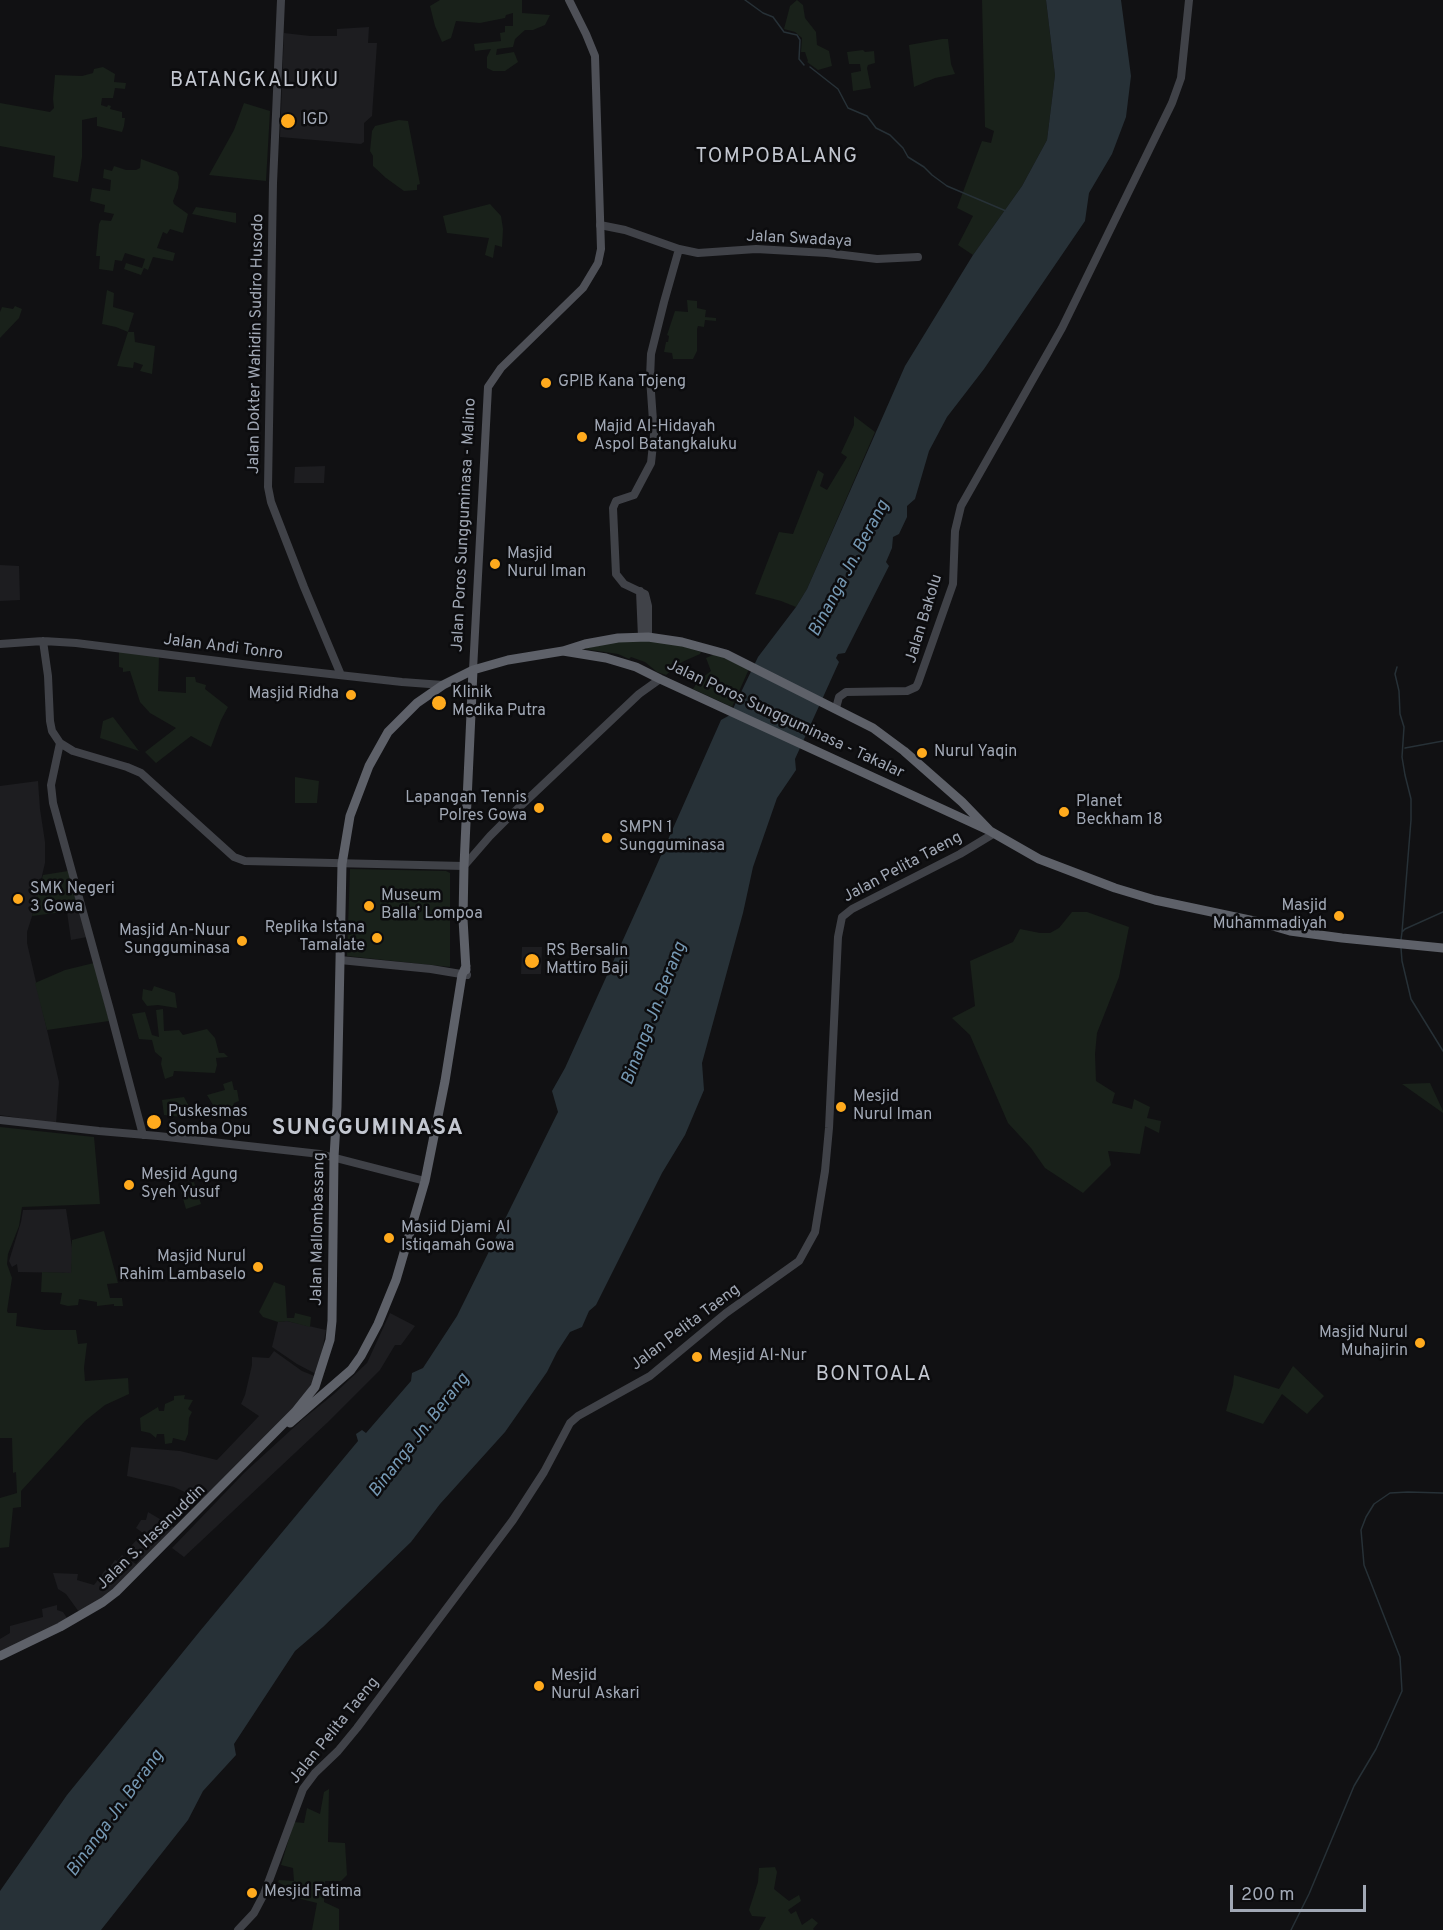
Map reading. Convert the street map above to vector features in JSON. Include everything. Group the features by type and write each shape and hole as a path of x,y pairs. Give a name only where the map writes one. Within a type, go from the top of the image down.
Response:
{"highway":[{"name":"Jalan Poros Sungguminasa - Takalar","path":"562,651 609,639 645,637 682,642 726,654 873,728 892,741 992,832"},
{"name":"Jalan Mallombassang","path":"276,1433 315,1387 330,1340 342,864 350,816 372,759 388,732 417,703 443,684 473,670 508,660 562,651"},
{"name":"Jalan Poros Sungguminasa - Takalar","path":"562,651 615,660 636,667 992,832 1054,866 1115,888 1155,900 1259,922 1290,931 1443,948"},
{"path":"276,1433 338,1388 354,1374 365,1359 392,1305 406,1266 429,1182 450,1082 465,972 464,866 473,670"},
{"path":"963,819 969,809"},
{"path":"306,1411 351,1370 361,1356 371,1339 396,1280 425,1181 465,972"},
{"name":"Jalan S. Hasanuddin","path":"0,1658 61,1629 118,1594 276,1433"}],"main road":[{"name":"Jalan Poros Sungguminasa - Malino","path":"473,670 488,387 501,368 586,284 600,256 598,106 594,56 569,0"}],"street":[{"name":"Jalan Dokter Wahidin Sudiro Husodo","path":"281,0 273,183 268,487 271,502 304,587 341,675"},
{"name":"Jalan Bakolu","path":"834,707 839,697 846,692 908,691 916,687 953,584 955,531 962,502 1051,348 1178,90 1184,58 1189,0"},
{"name":"Jalan Swadaya","path":"600,225 639,234 679,249 705,253 764,249 877,259 918,257"},
{"path":"645,637 640,591 624,584 616,574 613,508 616,501 634,495 651,463 654,435 650,378 651,354 679,249"},
{"name":"Jalan Andi Tonro","path":"0,644 43,641 122,648 341,675 443,684"},
{"path":"43,641 48,676 50,721 52,731 60,743 73,751 141,773 238,859 245,861 464,866 489,836 510,816 639,694 660,680"},
{"path":"60,743 51,785 53,803 142,1135"},
{"name":"Jalan Pelita Taeng","path":"238,1930 260,1903 303,1789 357,1728 513,1520 544,1472 570,1423 578,1416 650,1376 726,1313 770,1284 799,1261 815,1232 825,1171 838,937 842,917 852,909 960,854 992,832"},
{"path":"340,960 465,972"},
{"path":"0,1120 334,1156 425,1181"}],"shaded area":[{"path":"440,0 522,0 522,13 550,15 545,25 533,30 525,30 515,39 513,47 497,49 496,55 514,52 518,62 505,71 493,71 487,68 487,57 491,49 475,51 474,44 501,41 500,33 505,32 505,26 513,26 513,13 506,15 505,18 480,23 456,21 451,38 442,42 430,6"},
{"path":"797,0 803,5 805,18 816,32 817,45 829,51 832,66 818,70 807,62 805,52 801,52 802,38 795,32 784,29 790,6"},
{"path":"982,0 1046,0 1055,75 1047,140 1022,186 973,255 958,245 973,216 957,208 982,141 991,143 994,131 985,127"},
{"path":"369,27 368,43 377,43 372,116 364,123 364,142 361,144 280,137 284,33 337,36 337,29"},
{"path":"948,39 951,64 955,74 935,78 914,87 909,45"},
{"path":"863,50 865,52 874,51 875,63 868,65 867,68 871,88 853,91 851,73 861,71 860,64 849,64 847,52"},
{"path":"103,67 115,74 114,82 126,83 125,89 115,88 113,98 102,98 101,105 111,106 110,109 122,112 122,118 125,118 124,126 122,132 97,126 97,117 82,120 82,157 78,182 53,177 55,156 0,146 0,103 50,112 54,108 55,75 82,76"},
{"path":"244,103 270,111 266,181 209,175 234,130"},
{"path":"399,120 408,121 420,184 417,185 417,190 404,191 373,166 373,156 370,151 372,131 375,126"},
{"path":"141,159 177,172 179,177 173,201 188,214 183,233 170,229 167,234 163,232 157,248 175,253 173,261 153,257 148,270 144,268 141,275 124,269 126,263 142,268 145,259 125,253 122,261 115,260 113,271 99,269 100,256 96,256 99,224 101,220 111,221 114,214 104,212 105,205 90,201 92,188 110,191 111,180 103,178 104,169 112,171 114,166 136,170 140,168"},
{"path":"490,204 501,216 503,229 502,247 495,245 493,258 485,255 489,238 447,233 443,216"},
{"path":"196,207 236,213 236,223 192,214"},
{"path":"107,290 114,293 113,307 134,313 128,332 102,324"},
{"path":"687,300 697,301 697,308 706,310 705,317 716,318 716,321 705,320 704,327 698,326 697,351 693,359 673,359 672,353 664,352 666,342 668,342 669,336 667,335 675,311 688,312"},
{"path":"15,306 22,309 19,318 0,338 2,307 13,309"},
{"path":"128,332 134,332 135,342 155,346 152,374 140,371 143,365 134,362 133,368 117,366"},
{"path":"854,416 875,432 807,589 796,607 755,594 779,532 793,534 818,470 824,474 820,486 827,490 847,457 841,453 854,425"},
{"path":"325,466 324,483 294,483 295,467"},
{"path":"0,565 19,566 20,600 0,601"},
{"path":"631,638 679,645 701,652 682,662 666,675 657,672 645,662 631,657 629,659 618,654 584,649"},
{"path":"119,651 159,656 158,691 186,693 186,677 195,677 196,682 206,685 205,689 228,707 211,747 191,736 156,763 145,752 176,728 150,713 140,702 130,671 123,672 123,668 119,667"},
{"path":"715,654 749,669 732,707 693,689 698,681 711,671 706,658"},
{"path":"113,717 139,751 100,738 103,721"},
{"path":"295,777 319,781 317,803 295,803"},
{"path":"38,781 45,863 27,932 27,943 59,1082 56,1124 0,1115 0,786"},
{"path":"350,869 446,871 450,873 450,967 347,956"},
{"path":"68,871 79,910 32,916 43,875"},
{"path":"79,910 87,937 71,940 67,912"},
{"path":"1072,912 1087,912 1129,927 1119,977 1097,1033 1096,1081 1115,1093 1112,1103 1132,1109 1134,1099 1150,1107 1147,1118 1161,1121 1159,1133 1145,1126 1140,1154 1108,1151 1111,1165 1083,1193 1045,1168 1031,1148 1008,1123 970,1035 952,1018 975,1006 970,961 1013,942 1020,929 1050,933 1059,928"},
{"name":"RS Bersalin Mattiro Baji","path":"522,947 542,947 541,974 521,974"},
{"path":"94,963 109,1021 47,1030 35,983 65,970"},
{"path":"154,986 175,993 177,1008 147,1006 142,999 143,989 152,991"},
{"path":"163,1009 164,1031 179,1030 183,1035 207,1029 215,1038 219,1053 224,1053 228,1057 216,1058 215,1073 174,1071 173,1076 165,1079 161,1064 162,1058 155,1052 152,1040 139,1039 132,1014 145,1012 152,1035 159,1037 156,1010"},
{"path":"232,1081 239,1101 234,1103 232,1109 216,1110 207,1095 225,1090 223,1084"},
{"path":"1430,1083 1443,1111 1443,1113 1402,1084"},
{"path":"184,1097 194,1116 189,1118 164,1115 162,1100"},
{"path":"0,1127 94,1137 100,1204 22,1207 19,1226 8,1254 7,1264 12,1278 7,1311 17,1313 16,1326 45,1330 76,1330 78,1344 87,1343 85,1381 128,1378 129,1394 105,1405 85,1421 21,1491 21,1507 13,1508 9,1547 0,1548 0,1498 17,1493 16,1472 13,1473 12,1438 0,1438"},
{"path":"194,1182 201,1204 186,1209 179,1185"},
{"path":"66,1209 73,1254 71,1273 18,1272 17,1264 12,1267 9,1261 23,1210"},
{"path":"104,1231 118,1283 107,1284 110,1298 122,1298 123,1306 114,1306 114,1304 97,1306 97,1302 79,1299 78,1305 68,1306 60,1304 62,1293 41,1292 42,1272 71,1273 72,1240"},
{"path":"274,1282 285,1286 287,1318 294,1318 295,1313 311,1317 310,1327 287,1321 278,1322 263,1317 259,1312"},
{"path":"390,1313 415,1326 401,1345 395,1345 380,1370 184,1557 172,1548 244,1473 367,1363"},
{"path":"287,1321 326,1330 316,1374 272,1347 278,1322"},
{"path":"274,1351 302,1371 317,1377 296,1406 204,1501 174,1487 127,1476 131,1447 180,1451 217,1460 259,1416 241,1404 245,1395 252,1357 269,1358"},
{"path":"1293,1366 1324,1396 1307,1414 1282,1394 1263,1424 1226,1411 1234,1375 1279,1389"},
{"path":"185,1395 184,1399 193,1400 188,1409 192,1412 185,1441 173,1438 172,1443 165,1444 164,1434 157,1434 156,1438 150,1433 141,1431 140,1418 158,1407 159,1411 164,1411 165,1404 174,1400 174,1396"},
{"path":"148,1512 175,1528 104,1598 79,1612 66,1594 58,1589 53,1573 78,1574 77,1580 94,1585 106,1569 122,1555 136,1564 141,1558 130,1547 143,1533 136,1528 141,1520 146,1520"},
{"path":"57,1605 57,1610 63,1612 67,1618 0,1656 0,1639 10,1633 10,1626 43,1617 42,1609"},
{"path":"329,1789 328,1842 345,1843 347,1875 341,1881 325,1881 324,1902 339,1909 339,1930 312,1930 317,1903 285,1895 288,1888 278,1882 279,1880 294,1881 293,1868 281,1865 294,1822 304,1823 307,1808 320,1814 324,1792"},
{"path":"775,1867 777,1872 774,1889 789,1901 799,1895 801,1901 788,1910 791,1914 796,1911 802,1925 812,1918 818,1923 814,1930 759,1930 766,1917 752,1916 749,1910 758,1882 759,1868"}],"water":[{"name":"Binanga Jn. Berang","path":"1046,0 1121,0 1131,76 1126,117 1112,154 1089,193 1085,221 984,369 947,417 929,451 915,499 907,506 907,517 899,534 893,537 892,548 886,562 889,566 845,653 838,654 836,658 839,662 795,759 796,770 777,798 753,867 743,913 702,1063 704,1090 685,1135 662,1173 596,1305 589,1311 582,1327 570,1332 547,1372 505,1432 440,1504 411,1542 295,1651 234,1744 236,1755 203,1791 188,1820 101,1930 0,1930 0,1891 67,1795 358,1441 356,1434 362,1430 366,1433 411,1381 412,1373 423,1368 457,1316 558,1112 552,1091 565,1068 721,720 730,715 758,657 807,589 905,366 973,255 1022,186 1047,140 1055,75"}],"waterway":[{"path":"745,0 773,17 784,32 797,35 800,40 799,59 804,65"},
{"path":"810,67 838,89 848,108 867,116 876,128 890,135 903,148 908,157 932,175 947,186 1006,211"},
{"path":"1397,667 1395,674 1404,727 1402,757 1411,799 1402,932"},
{"path":"1405,748 1443,741"},
{"path":"1401,940 1405,929 1443,912"},
{"path":"1401,948 1411,999 1443,1051"},
{"path":"1291,1930 1309,1894 1354,1786 1376,1749 1402,1691 1400,1657 1364,1565 1361,1530 1374,1504 1390,1493 1443,1493"}],"place":[{"name":"IGD","path":"288,121"},
{"name":"GPIB Kana Tojeng","path":"546,383"},
{"name":"Majid Al-Hidayah Aspol Batangkaluku","path":"582,437"},
{"name":"Masjid Nurul Iman","path":"495,564"},
{"name":"Masjid Ridha","path":"351,695"},
{"name":"Klinik Medika Putra","path":"439,703"},
{"name":"Nurul Yaqin","path":"922,753"},
{"name":"Lapangan Tennis Polres Gowa","path":"539,808"},
{"name":"Planet Beckham 18","path":"1064,812"},
{"name":"SMPN 1 Sungguminasa","path":"607,838"},
{"name":"SMK Negeri 3 Gowa","path":"18,899"},
{"name":"Museum Ballaʼ Lompoa","path":"369,906"},
{"name":"Masjid Muhammadiyah","path":"1339,916"},
{"name":"Replika Istana Tamalate","path":"377,938"},
{"name":"Masjid An-Nuur Sungguminasa","path":"242,941"},
{"name":"RS Bersalin Mattiro Baji","path":"532,961"},
{"name":"Mesjid Nurul Iman","path":"841,1107"},
{"name":"Puskesmas Somba Opu","path":"154,1122"},
{"name":"Mesjid Agung Syeh Yusuf","path":"129,1185"},
{"name":"Masjid Djami Al Istiqamah Gowa","path":"389,1238"},
{"name":"Masjid Nurul Rahim Lambaselo","path":"258,1267"},
{"name":"Masjid Nurul Muhajirin","path":"1420,1343"},
{"name":"Mesjid Al-Nur","path":"697,1357"},
{"name":"Mesjid Nurul Askari","path":"539,1686"},
{"name":"Mesjid Fatima","path":"252,1893"}],"district":[{"name":"BATANGKALUKU","path":"255,82"},
{"name":"TOMPOBALANG","path":"777,158"},
{"name":"SUNGGUMINASA","path":"368,1130"},
{"name":"BONTOALA","path":"874,1376"}]}
